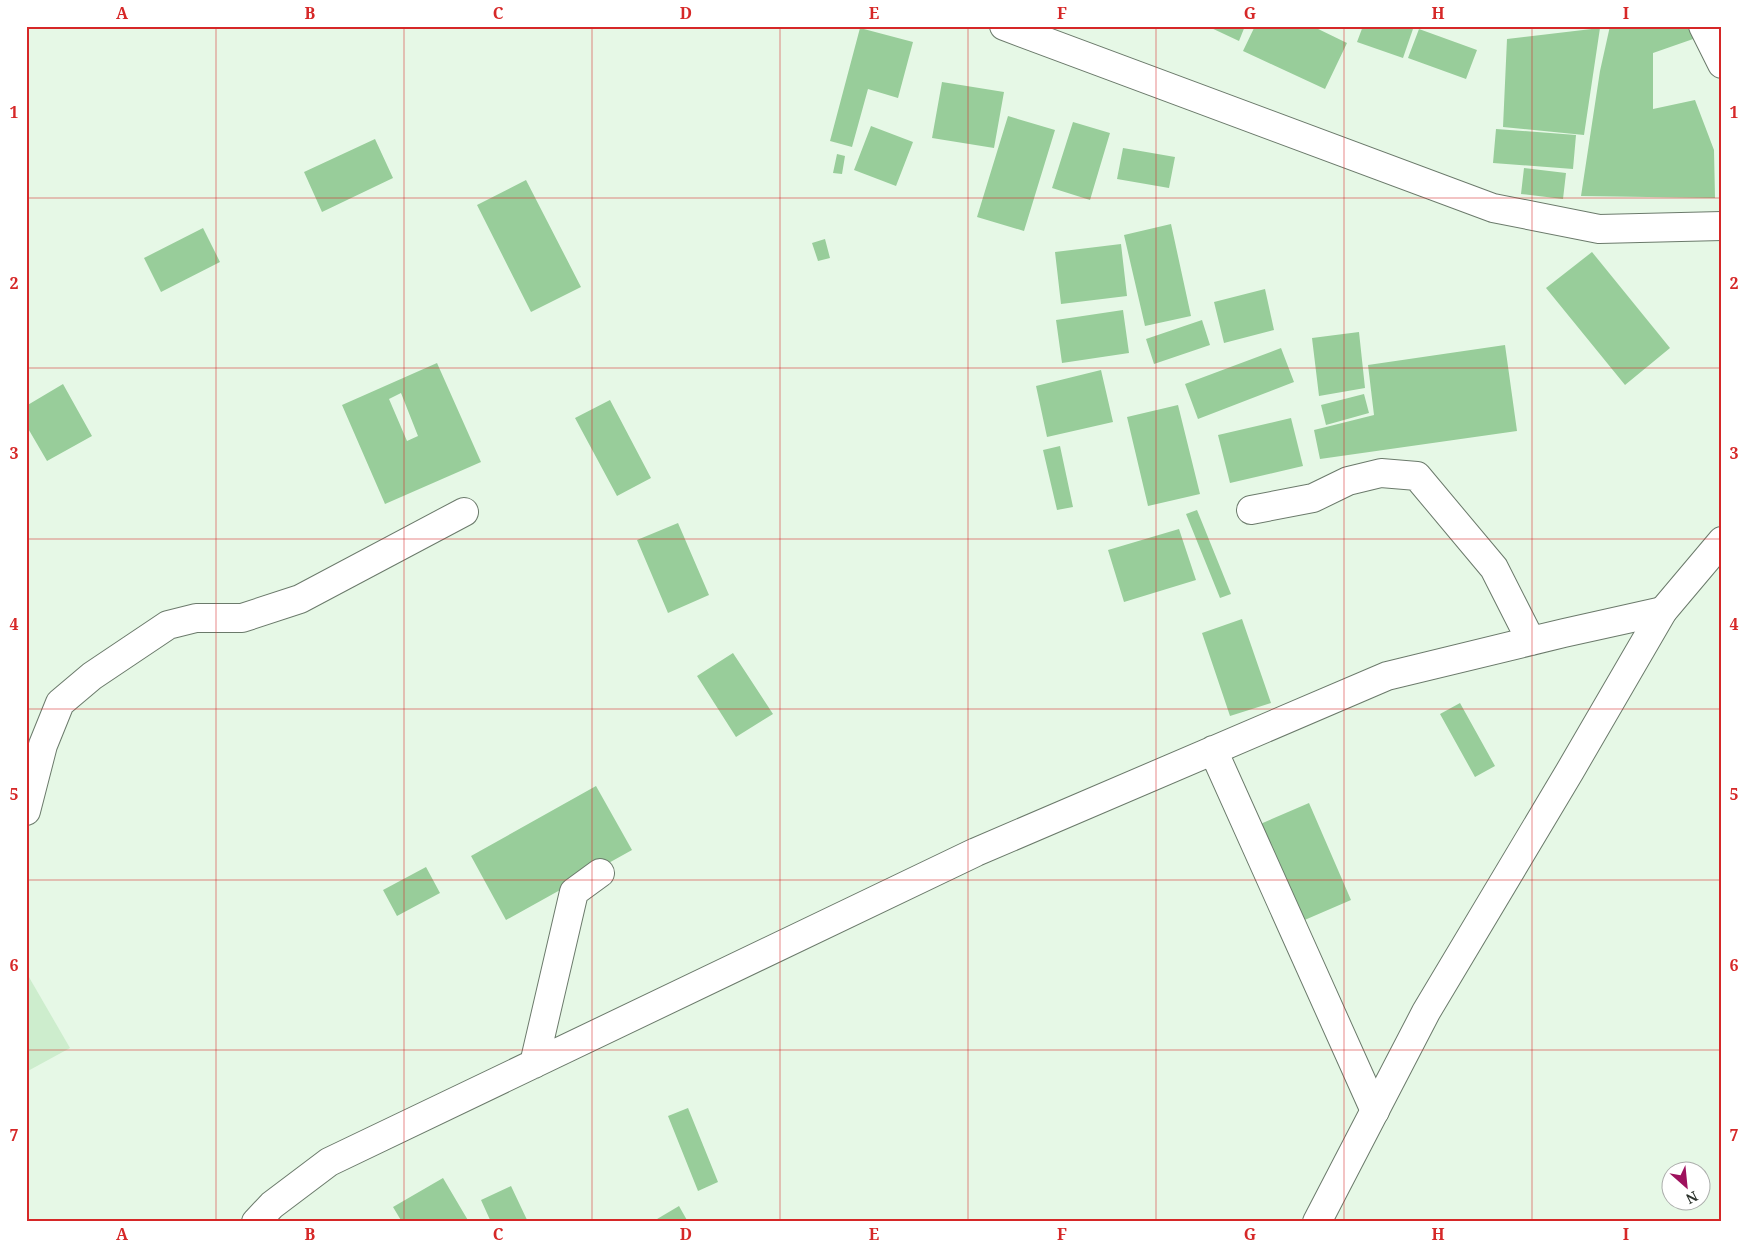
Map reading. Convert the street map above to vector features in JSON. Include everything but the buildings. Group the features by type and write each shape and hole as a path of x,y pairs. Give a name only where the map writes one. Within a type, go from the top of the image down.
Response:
{"street":[{"path":"1004,26 1493,208 1599,228 1722,226"},
{"path":"1703,26 1722,64"},
{"path":"1251,510 1313,498 1348,480 1381,474 1417,476 1494,568 1531,641"},
{"path":"26,811 44,745 60,703 92,676 168,625 196,618 242,618 300,599 464,512"},
{"path":"1317,1222 1426,1012 1663,611 1722,541"},
{"path":"256,1222 272,1205 329,1162 976,852 1387,676 1663,611"},
{"path":"1213,750 1375,1111"},
{"path":"534,1064 574,892 600,873"}],"green space":[{"path":"26,972 70,1048 26,1072"}]}
